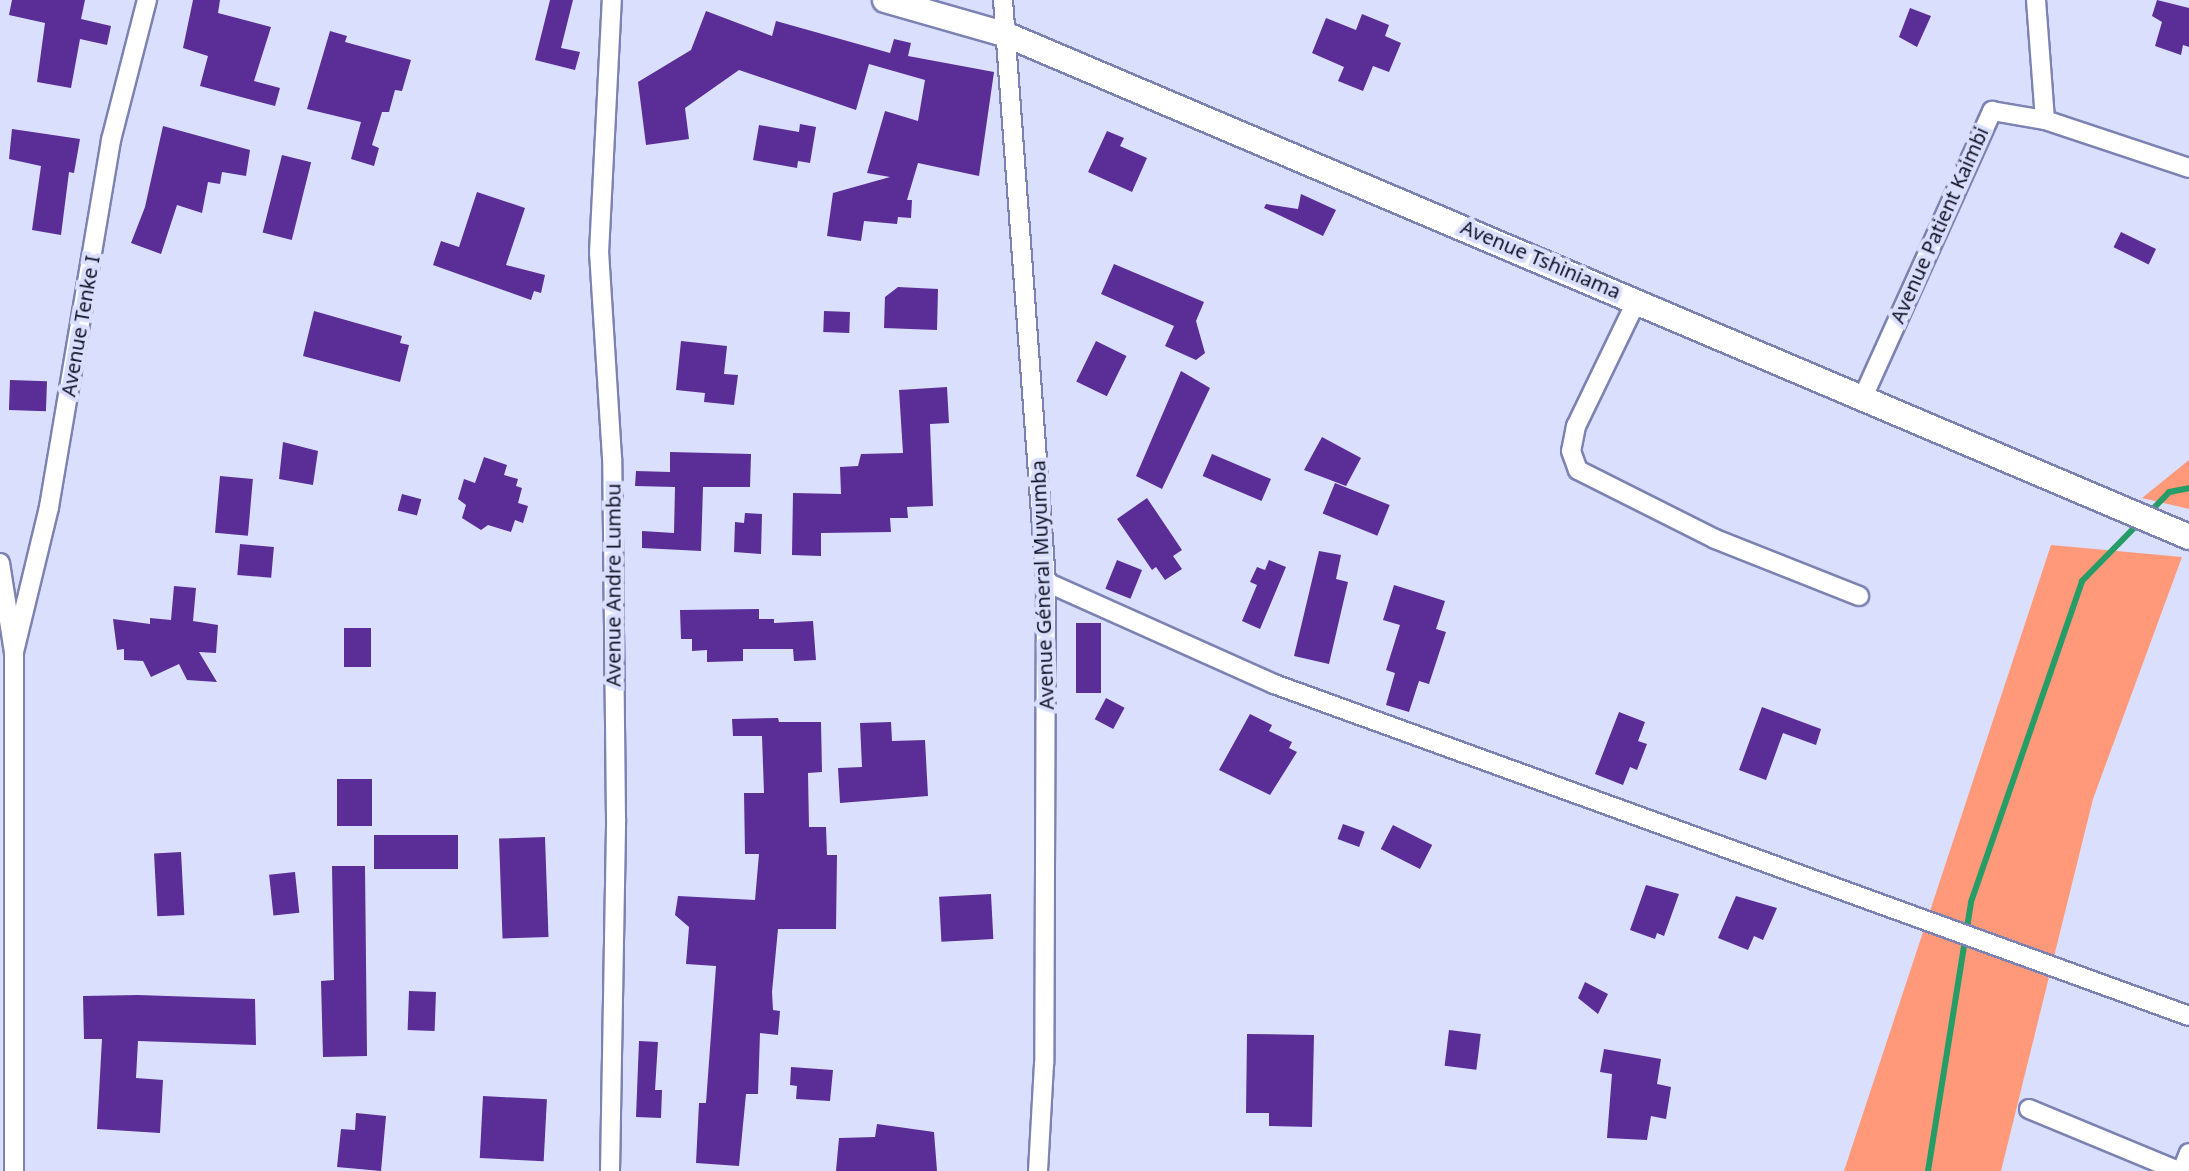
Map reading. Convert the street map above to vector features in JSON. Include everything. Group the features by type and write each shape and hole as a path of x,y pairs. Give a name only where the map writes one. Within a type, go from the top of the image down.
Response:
{"street":[{"name":"Avenue Tenke I","path":"14,652 49,507 111,140 147,0"},
{"name":"Avenue Andre Lumbu","path":"610,1171 616,819 612,458 599,253 612,0"},
{"name":"Avenue Tshiniama","path":"885,0 1007,35 2189,537"},
{"name":"Avenue Géneral Muyumba","path":"1003,0 1046,582 1044,1064 1038,1171"},
{"path":"2036,0 2045,120"},
{"name":"Avenue Patient Kaimbi","path":"1863,397 1989,114 2003,110 2045,120 2189,168"},
{"path":"1637,300 1576,426 1571,451 1578,470 1715,539 1859,596"},
{"path":"0,563 14,652 7,709 14,1171"},
{"path":"1046,582 1274,684 2189,1016"},
{"path":"2029,1109 2180,1171 2189,1153"}],"shaded area":[{"path":"2189,460 2189,509 2142,498"},
{"path":"2051,545 2182,557 2093,799 2001,1171 1844,1171"}],"building":[{"path":"12,0 85,0 81,19 111,26 107,45 80,39 71,88 37,82 45,23 9,15"},
{"path":"193,0 220,0 218,13 271,27 254,81 280,88 275,106 200,86 208,56 183,48"},
{"path":"550,0 573,0 561,48 580,52 575,70 535,60"},
{"path":"2157,0 2189,8 2189,47 2183,45 2181,55 2155,46 2162,22 2152,16"},
{"path":"1910,8 1931,16 1917,47 1899,37"},
{"path":"706,11 772,36 776,21 890,53 894,39 911,43 908,56 994,72 979,176 918,163 907,200 912,200 911,218 898,217 897,224 864,221 861,241 827,236 833,193 890,177 867,173 885,111 918,121 925,80 869,64 856,110 739,70 685,108 689,139 646,145 638,82 691,50"},
{"path":"1362,14 1389,25 1385,36 1401,43 1389,72 1373,66 1363,91 1338,81 1344,67 1312,53 1326,18 1356,30"},
{"path":"330,31 347,36 345,42 411,60 402,91 395,90 389,112 382,112 372,145 379,148 374,166 351,159 361,122 307,109"},
{"path":"800,124 816,127 810,163 798,161 797,168 753,160 759,125 799,132"},
{"path":"163,126 250,150 246,176 222,172 220,184 208,182 202,213 177,205 161,254 131,243 145,207"},
{"path":"12,129 80,139 74,173 69,172 61,235 32,230 41,166 9,159"},
{"path":"1107,131 1124,138 1120,146 1147,158 1132,192 1088,172"},
{"path":"282,155 311,162 292,240 263,233"},
{"path":"477,192 525,208 506,265 545,275 541,293 534,291 531,300 433,265 441,241 459,247"},
{"path":"1301,194 1336,210 1323,236 1264,208 1266,204 1298,209"},
{"path":"2121,232 2156,249 2149,264 2114,247"},
{"path":"1114,264 1204,302 1196,321 1205,353 1196,360 1165,346 1174,326 1101,294"},
{"path":"898,287 938,289 937,330 884,328 885,297"},
{"path":"314,311 402,336 400,343 409,345 400,382 303,356"},
{"path":"824,311 850,312 849,333 823,332"},
{"path":"681,341 727,346 724,374 738,375 734,405 704,402 705,393 676,390"},
{"path":"1096,341 1127,356 1107,396 1076,381"},
{"path":"1181,371 1210,388 1162,489 1136,476"},
{"path":"10,380 47,381 46,411 9,410"},
{"path":"947,387 949,423 930,424 933,506 907,507 908,518 890,518 891,532 821,533 821,556 792,555 793,493 841,494 840,467 858,466 861,454 903,453 899,390"},
{"path":"1322,437 1361,458 1346,486 1304,470"},
{"path":"283,442 318,451 313,485 279,479"},
{"path":"670,452 751,454 750,487 703,487 701,551 642,548 642,531 674,533 675,487 635,486 636,471 670,472"},
{"path":"1212,454 1271,479 1262,501 1203,476"},
{"path":"484,457 507,465 504,475 518,479 516,486 522,488 518,503 528,506 523,523 515,520 511,532 488,525 481,530 462,518 466,505 458,499 464,479 475,483"},
{"path":"220,476 253,479 248,536 215,533"},
{"path":"1335,483 1390,505 1377,536 1323,514"},
{"path":"402,494 421,499 417,516 398,510"},
{"path":"1147,498 1182,550 1173,556 1182,569 1165,580 1156,567 1152,570 1117,519"},
{"path":"745,513 762,514 761,554 734,552 735,522 744,523"},
{"path":"240,544 274,547 271,578 237,575"},
{"path":"1319,551 1341,555 1336,579 1348,582 1329,664 1294,656"},
{"path":"1117,560 1142,570 1130,599 1105,589"},
{"path":"1269,560 1286,567 1260,629 1242,621 1257,585 1250,582 1257,567 1265,570"},
{"path":"1394,585 1445,601 1436,629 1446,632 1429,684 1419,681 1409,712 1386,705 1395,673 1386,670 1400,625 1383,620"},
{"path":"174,586 196,588 193,621 218,625 216,653 199,652 217,682 187,680 179,664 151,677 143,661 124,660 124,649 117,650 113,619 150,624 150,618 171,620"},
{"path":"759,609 759,619 774,619 774,623 813,621 816,660 794,661 793,649 743,649 743,661 707,662 707,650 692,651 692,639 681,639 680,610"},
{"path":"1076,623 1101,623 1101,693 1076,693"},
{"path":"344,628 371,628 371,667 344,667"},
{"path":"1106,698 1125,708 1113,729 1095,719"},
{"path":"1762,707 1821,729 1816,745 1783,733 1766,780 1739,770"},
{"path":"1619,712 1645,722 1638,741 1647,744 1637,770 1630,767 1623,785 1595,774"},
{"path":"1250,714 1272,725 1269,731 1292,742 1289,748 1297,752 1270,795 1219,770"},
{"path":"778,718 779,722 821,722 822,772 808,773 809,827 826,827 827,855 837,855 836,929 778,929 772,992 773,1010 780,1011 778,1035 760,1033 758,1094 746,1094 739,1166 696,1163 699,1103 706,1103 716,966 686,964 689,927 675,915 678,896 755,900 759,854 745,854 744,793 764,793 762,736 733,736 732,719"},
{"path":"891,722 892,741 925,740 928,796 840,803 838,768 862,767 860,723"},
{"path":"337,779 372,779 372,826 337,826"},
{"path":"1343,824 1365,832 1359,847 1338,839"},
{"path":"1393,825 1432,845 1420,869 1381,849"},
{"path":"374,835 458,835 458,869 374,869"},
{"path":"545,837 548,937 503,939 499,839"},
{"path":"181,852 184,915 157,916 154,853"},
{"path":"332,866 365,866 367,1056 323,1057 321,981 334,980"},
{"path":"295,872 299,913 273,915 269,875"},
{"path":"1646,885 1679,894 1664,936 1657,933 1655,939 1630,930"},
{"path":"991,894 993,939 941,942 939,897"},
{"path":"1736,896 1777,908 1763,940 1754,936 1748,950 1718,938"},
{"path":"1585,982 1608,994 1598,1014 1578,998"},
{"path":"409,991 436,992 435,1031 408,1030"},
{"path":"83,996 255,999 256,1045 138,1041 136,1078 163,1080 160,1133 97,1129 102,1039 84,1039"},
{"path":"1449,1030 1481,1034 1476,1070 1445,1066"},
{"path":"1247,1034 1314,1035 1312,1127 1269,1126 1269,1113 1246,1113"},
{"path":"639,1041 658,1042 655,1090 662,1090 661,1118 636,1117"},
{"path":"1604,1049 1661,1059 1657,1084 1671,1087 1666,1119 1651,1116 1647,1140 1607,1138 1612,1074 1600,1072"},
{"path":"791,1067 833,1070 830,1101 796,1099 797,1086 790,1085"},
{"path":"483,1096 547,1099 544,1161 480,1158"},
{"path":"356,1113 386,1116 381,1171 337,1167 341,1129 355,1130"},
{"path":"877,1124 934,1132 937,1171 836,1171 839,1138 875,1137"}],"waterway":[{"path":"2149,513 2169,492 2189,488"},
{"path":"1928,1171 1971,902 2082,581 2138,524"}]}
